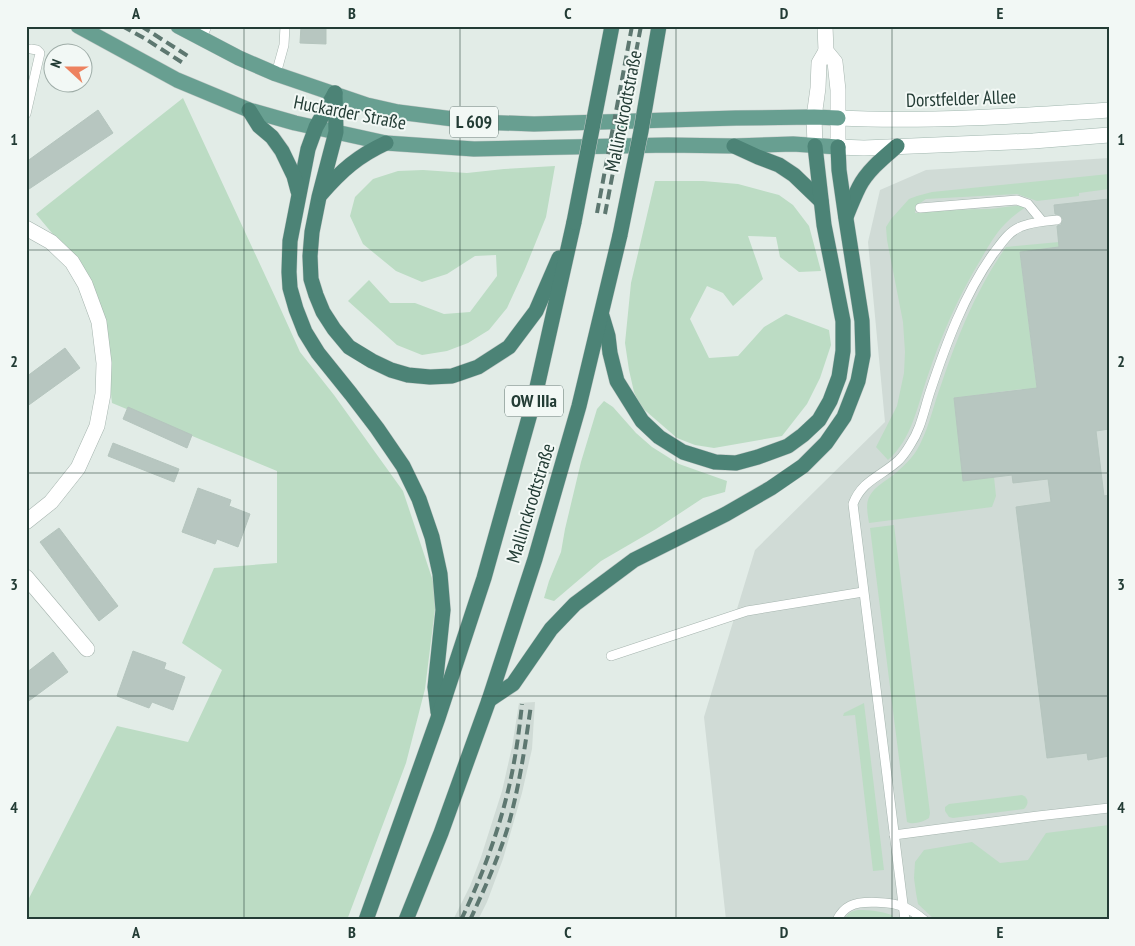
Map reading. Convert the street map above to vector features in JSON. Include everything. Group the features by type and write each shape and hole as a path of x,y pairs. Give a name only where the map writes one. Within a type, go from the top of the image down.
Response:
{"highway":[{"name":"Mallinckrodtstraße","path":"366,920 438,718 484,578 535,396 574,222 612,26"},
{"name":"Mallinckrodtstraße","path":"406,920 441,833 489,700 535,559 574,426 620,235 660,26"},
{"path":"335,93 336,132 312,232 311,279 323,312 334,329 349,347 372,361 391,370 408,374 430,377 452,376 478,367 509,347 536,311 574,222"},
{"path":"335,93 316,127 308,149 290,241 290,288 296,309 318,353 377,428 403,466 419,498 432,537 440,574 443,610 435,687 438,718"},
{"path":"249,110 259,126 272,137 282,151 294,176 298,194"},
{"path":"319,197 337,176 353,162 386,143"},
{"path":"734,146 779,165 794,175 821,201"},
{"path":"602,314 617,381 642,421 659,437 683,452 715,462 736,462 758,457 788,446 819,420 830,401 840,377 843,351 843,321 821,201 815,146"},
{"path":"846,219 860,186 870,172 897,146"},
{"path":"489,700 513,684 550,629 574,604 634,560 726,514 771,488 803,466 826,443 844,417 858,381 863,355 862,321 839,170 838,148"}],"main road":[{"name":"Huckarder Straße","path":"78,26 178,80 249,110 295,123 386,143 474,149 793,144 838,148"},
{"name":"Huckarder Straße","path":"178,26 204,33 239,58 276,74 367,105 398,112 477,122 534,124 814,117"},
{"name":"Dorstfelder Allee","path":"814,117 838,118"}],"street":[{"path":"815,146 814,117 819,63 826,51 825,26"},
{"path":"826,51 835,62 838,90 838,148"},
{"name":"Dorstfelder Allee","path":"838,118 875,120 1018,116 1109,110"},
{"name":"L 609","path":"838,148 1033,141 1109,135"},
{"path":"26,228 51,242 72,262 85,284 99,322 104,363 103,394 97,426 78,468 51,502 26,522"},
{"path":"26,577 86,648"}],"lane":[{"path":"276,74 284,45 285,26"},
{"path":"26,114 40,53 37,50 31,49"},
{"path":"920,208 1017,200 1028,204 1042,221"},
{"path":"905,920 853,504 857,494 867,484 900,460 911,444 920,426 940,364 972,288 1004,238 1019,227 1042,221 1057,220"},
{"path":"611,656 747,611 863,592"},
{"path":"894,835 1109,808"},
{"path":"837,920 844,909 862,902 885,903 903,907 924,920"}],"shaded area":[{"path":"1109,158 1109,920 726,920 704,717 755,550 885,422 868,242 880,190 926,170"},
{"path":"535,702 532,749 522,793 503,859 487,902 478,920 453,920 470,886 502,791 519,703"}],"green space":[{"path":"183,98 300,352 334,395 403,491 437,593 425,689 406,763 347,920 26,920 26,904 117,726 188,742 222,670 182,643 214,568 277,563 277,471 112,403 103,324 78,264 36,214"},
{"path":"555,166 546,217 507,308 489,330 468,343 447,351 422,355 397,345 348,301 369,280 390,303 415,303 444,314 470,312 497,276 496,255 475,256 447,274 422,282 396,271 363,244 350,216 355,197 373,179 398,171 423,170 467,173"},
{"path":"1109,174 1109,189 1079,193 1079,196 1037,201 1017,194 926,199 916,206 915,213 1012,206 1026,207 1017,213 998,232 957,302 932,362 917,411 908,432 896,452 888,460 876,447 897,406 904,373 905,352 903,322 887,240 886,227 891,219 909,199 932,192"},
{"path":"655,181 703,181 738,184 779,195 793,205 809,226 821,271 799,272 780,257 776,237 748,236 763,279 733,306 723,293 707,286 690,319 709,358 738,356 764,327 786,314 829,330 831,345 820,378 807,404 782,436 714,448 695,445 677,438 640,406 634,392 625,343 631,283"},
{"path":"1059,242 1060,247 1020,252 1042,431 1028,434 1022,389 954,398 962,467 977,465 979,479 994,477 996,496 992,507 869,523 867,505 870,495 904,465 919,446 969,313 986,279 1006,247"},
{"path":"604,401 613,407 636,433 652,447 679,464 727,481 725,492 703,498 656,529 601,561 554,601 544,598 561,552 581,462 597,409"},
{"path":"894,525 930,813 929,818 915,823 907,822 870,528"},
{"path":"864,703 884,870 873,871 855,715 843,716 844,713"},
{"path":"1022,795 1028,801 1024,809 953,818 949,817 945,811 945,807 949,804"},
{"path":"1109,825 1109,920 935,920 918,904 914,878 915,862 924,850 972,842 1000,863 1028,860 1046,833"},
{"path":"858,910 892,915 894,920 844,920 850,913"}],"building":[{"path":"301,26 326,26 326,44 300,43"},
{"path":"98,110 113,133 26,191 26,162"},
{"path":"1109,199 1109,429 1096,431 1104,496 1109,495 1109,756 1088,760 1087,753 1047,758 1016,507 1051,502 1048,479 1013,483 1012,475 963,481 954,398 1037,388 1020,252 1059,247 1057,226 1061,225 1063,219 1060,215 1055,214 1054,205"},
{"path":"65,348 80,368 26,407 26,377"},
{"path":"128,407 192,435 187,448 123,419"},
{"path":"113,443 179,469 174,482 108,456"},
{"path":"198,488 231,500 229,506 250,514 238,547 217,539 215,544 182,532"},
{"path":"59,528 118,606 99,621 40,542"},
{"path":"133,651 166,663 164,669 185,677 173,710 152,702 149,708 117,696"},
{"path":"53,652 68,672 26,703 26,673"}],"railway":[{"path":"122,26 183,63"},
{"path":"141,26 188,56"},
{"path":"597,213 632,26"},
{"path":"605,214 641,26"},
{"path":"461,920 488,857 504,808 515,758 522,704"},
{"path":"470,920 507,830 518,784 531,705"}]}
